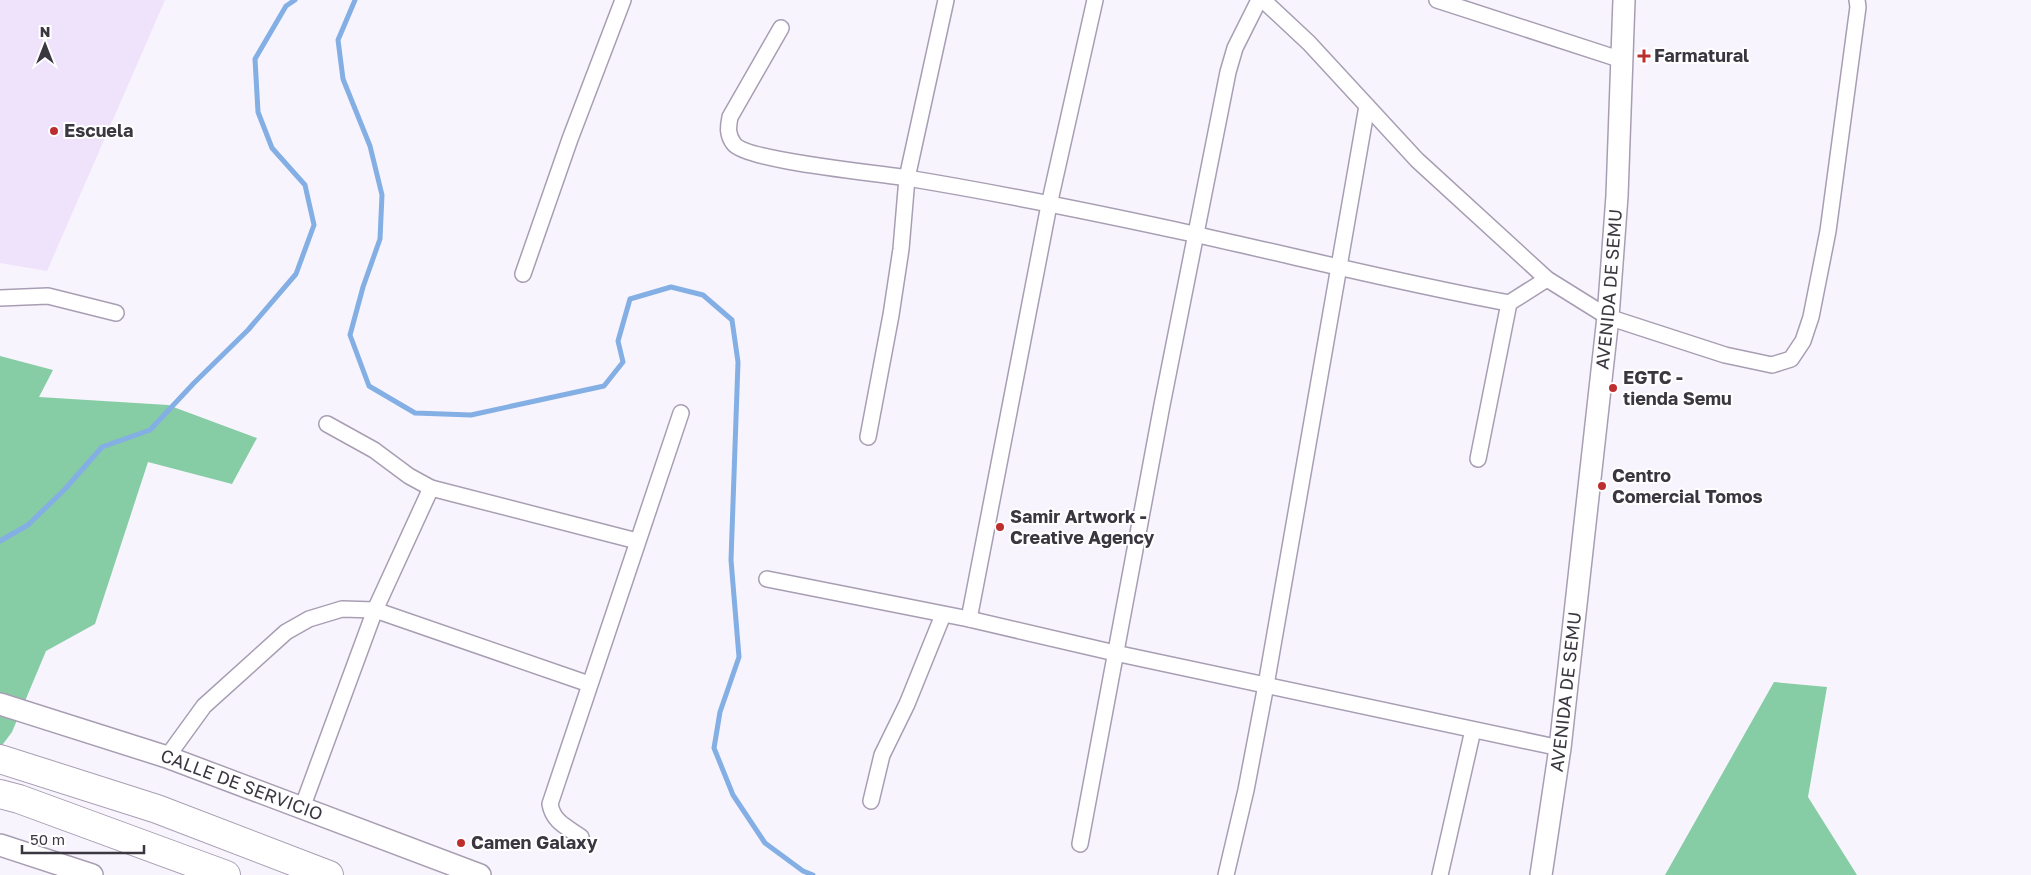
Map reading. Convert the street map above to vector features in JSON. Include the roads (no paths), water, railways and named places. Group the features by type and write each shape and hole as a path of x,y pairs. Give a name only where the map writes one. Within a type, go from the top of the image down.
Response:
{"highway":[{"path":"0,759 157,809 329,875"},
{"path":"0,794 20,799 226,875"}],"main road":[{"name":"AVENIDA DE SEMU","path":"1541,875 1560,748 1608,317 1616,196 1624,0"},
{"name":"CALLE DE SERVICIO","path":"0,704 166,757 480,875"},
{"path":"0,845 92,875"}],"street":[{"path":"522,274 570,139 623,0"},
{"path":"868,437 891,315 901,249 907,178 946,0"},
{"path":"969,619 1048,205 1096,0"},
{"path":"1080,844 1115,653 1228,72 1235,48 1259,0"},
{"path":"1263,0 1308,43 1417,160 1547,279 1608,317 1725,355 1772,365 1791,359 1803,341 1811,317 1828,231 1858,7 1857,0"},
{"path":"1437,0 1622,60"},
{"path":"781,28 730,117 728,132 735,146 762,157 907,178 1048,205 1196,234 1457,293 1509,302 1547,279"},
{"path":"1226,875 1246,790 1266,685 1367,106"},
{"path":"0,298 48,296 116,313"},
{"path":"1478,459 1509,302"},
{"path":"581,837 556,820 550,804 681,412"},
{"path":"327,424 374,450 409,476 431,488 637,541"},
{"path":"302,808 375,610 431,488"},
{"path":"767,579 969,619 1115,653 1560,748"},
{"path":"166,757 204,706 286,632 309,619 342,609 375,610 589,684"},
{"path":"872,801 882,755 908,704 944,615"},
{"path":"1440,875 1473,730"}],"waterway":[{"path":"0,541 28,525 65,489 102,447 150,430 248,330 296,274 314,225 305,185 272,148 258,112 255,59 286,6 295,0"},
{"path":"355,0 338,40 343,79 370,146 382,195 380,239 363,287 350,335 369,386 415,413 471,415 604,386 623,362 618,341 630,299 671,287 703,295 732,320 738,362 731,560 739,657 720,712 714,748 733,795 765,843 803,871 813,875"}],"place":[{"name":"Farmatural","path":"1644,56"},
{"name":"Escuela","path":"54,131"},
{"name":"EGTC - tienda Semu","path":"1613,388"},
{"name":"Centro Comercial Tomos","path":"1602,486"},
{"name":"Samir Artwork - Creative Agency","path":"1000,527"},
{"name":"Camen Galaxy","path":"461,843"}]}
